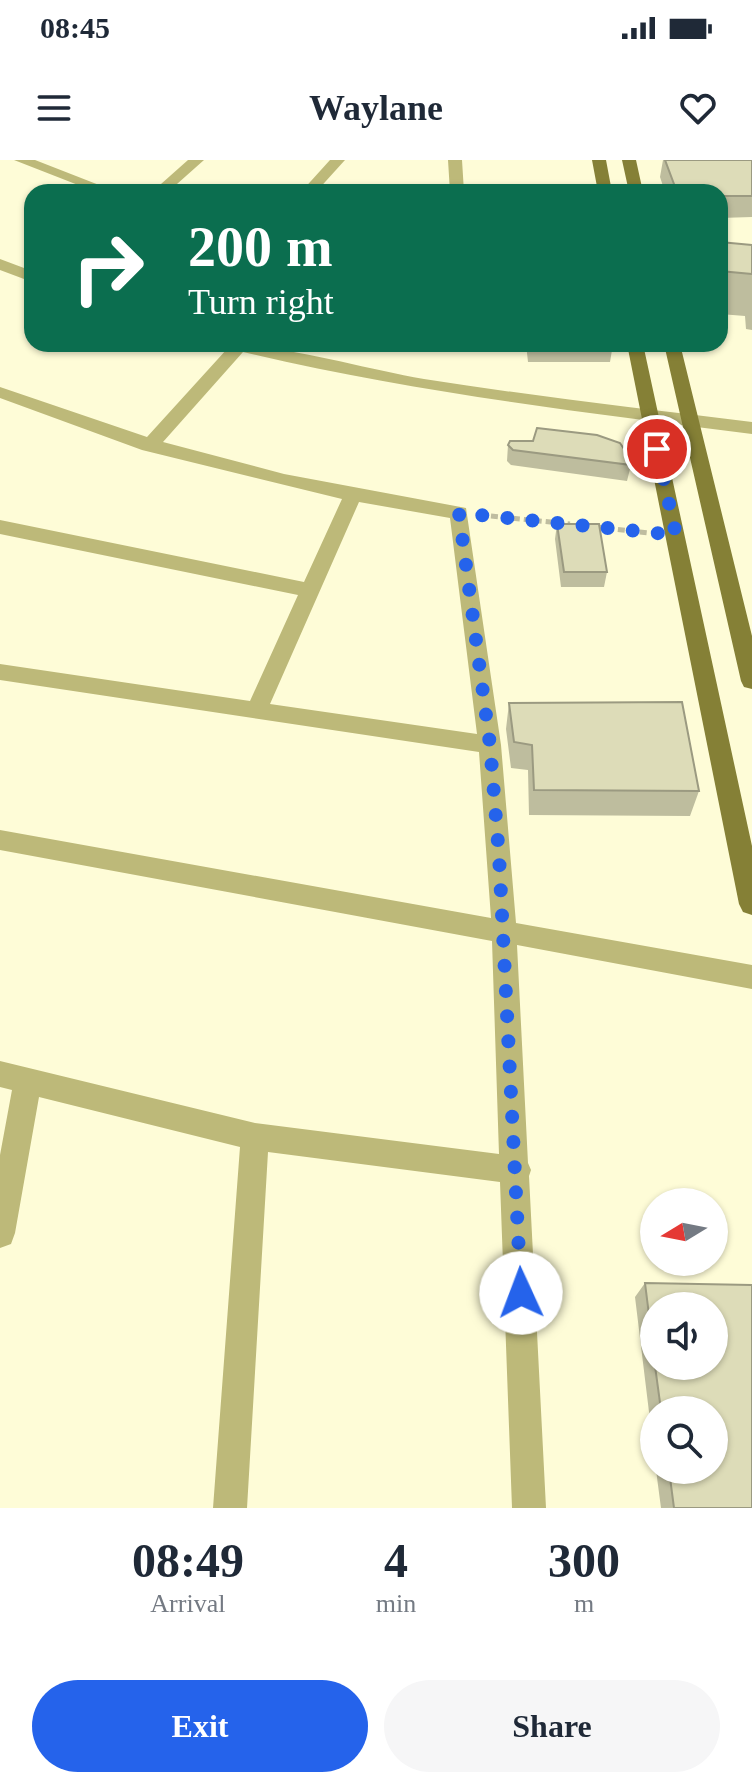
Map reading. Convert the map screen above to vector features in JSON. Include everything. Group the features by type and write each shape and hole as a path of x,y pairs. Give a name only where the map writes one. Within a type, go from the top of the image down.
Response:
{"main road":[{"path":"599,160 604,184"},
{"path":"629,160 634,184"},
{"path":"637,352 752,904"},
{"path":"674,352 752,681"}],"street":[{"path":"21,160 53,165 93,184"},
{"path":"168,184 197,160"},
{"path":"316,184 338,160"},
{"path":"455,160 456,184"},
{"path":"0,264 24,274"},
{"path":"149,446 230,352"},
{"path":"263,352 317,366 422,384 752,428"},
{"path":"0,392 149,446 352,497 459,513 490,745 504,930 517,1170 529,1508"},
{"path":"256,711 352,497"},
{"path":"0,527 312,591"},
{"path":"0,672 490,745"},
{"path":"0,840 752,977"},
{"path":"0,1233 14,1077 255,1137 517,1170"},
{"path":"230,1508 255,1137"}],"path":[{"path":"459,513 570,524"},
{"path":"586,526 676,535"}],"building":[{"path":"665,160 752,160 752,196 728,196 728,184 674,184"},
{"path":"728,243 752,245 752,274 728,272"},
{"path":"537,428 597,435 620,443 631,465 513,450 508,445 510,441 533,441"},
{"path":"557,524 599,524 607,572 564,572"},
{"path":"682,702 699,791 534,790 532,745 514,742 509,703"},
{"path":"645,1283 752,1285 752,1508 674,1508 671,1484 728,1484 728,1396 659,1396 657,1380 728,1380 728,1292 646,1292"}],"route":[{"path":"521,1293 499,855 490,745 459,513 676,535 657,449"}]}
